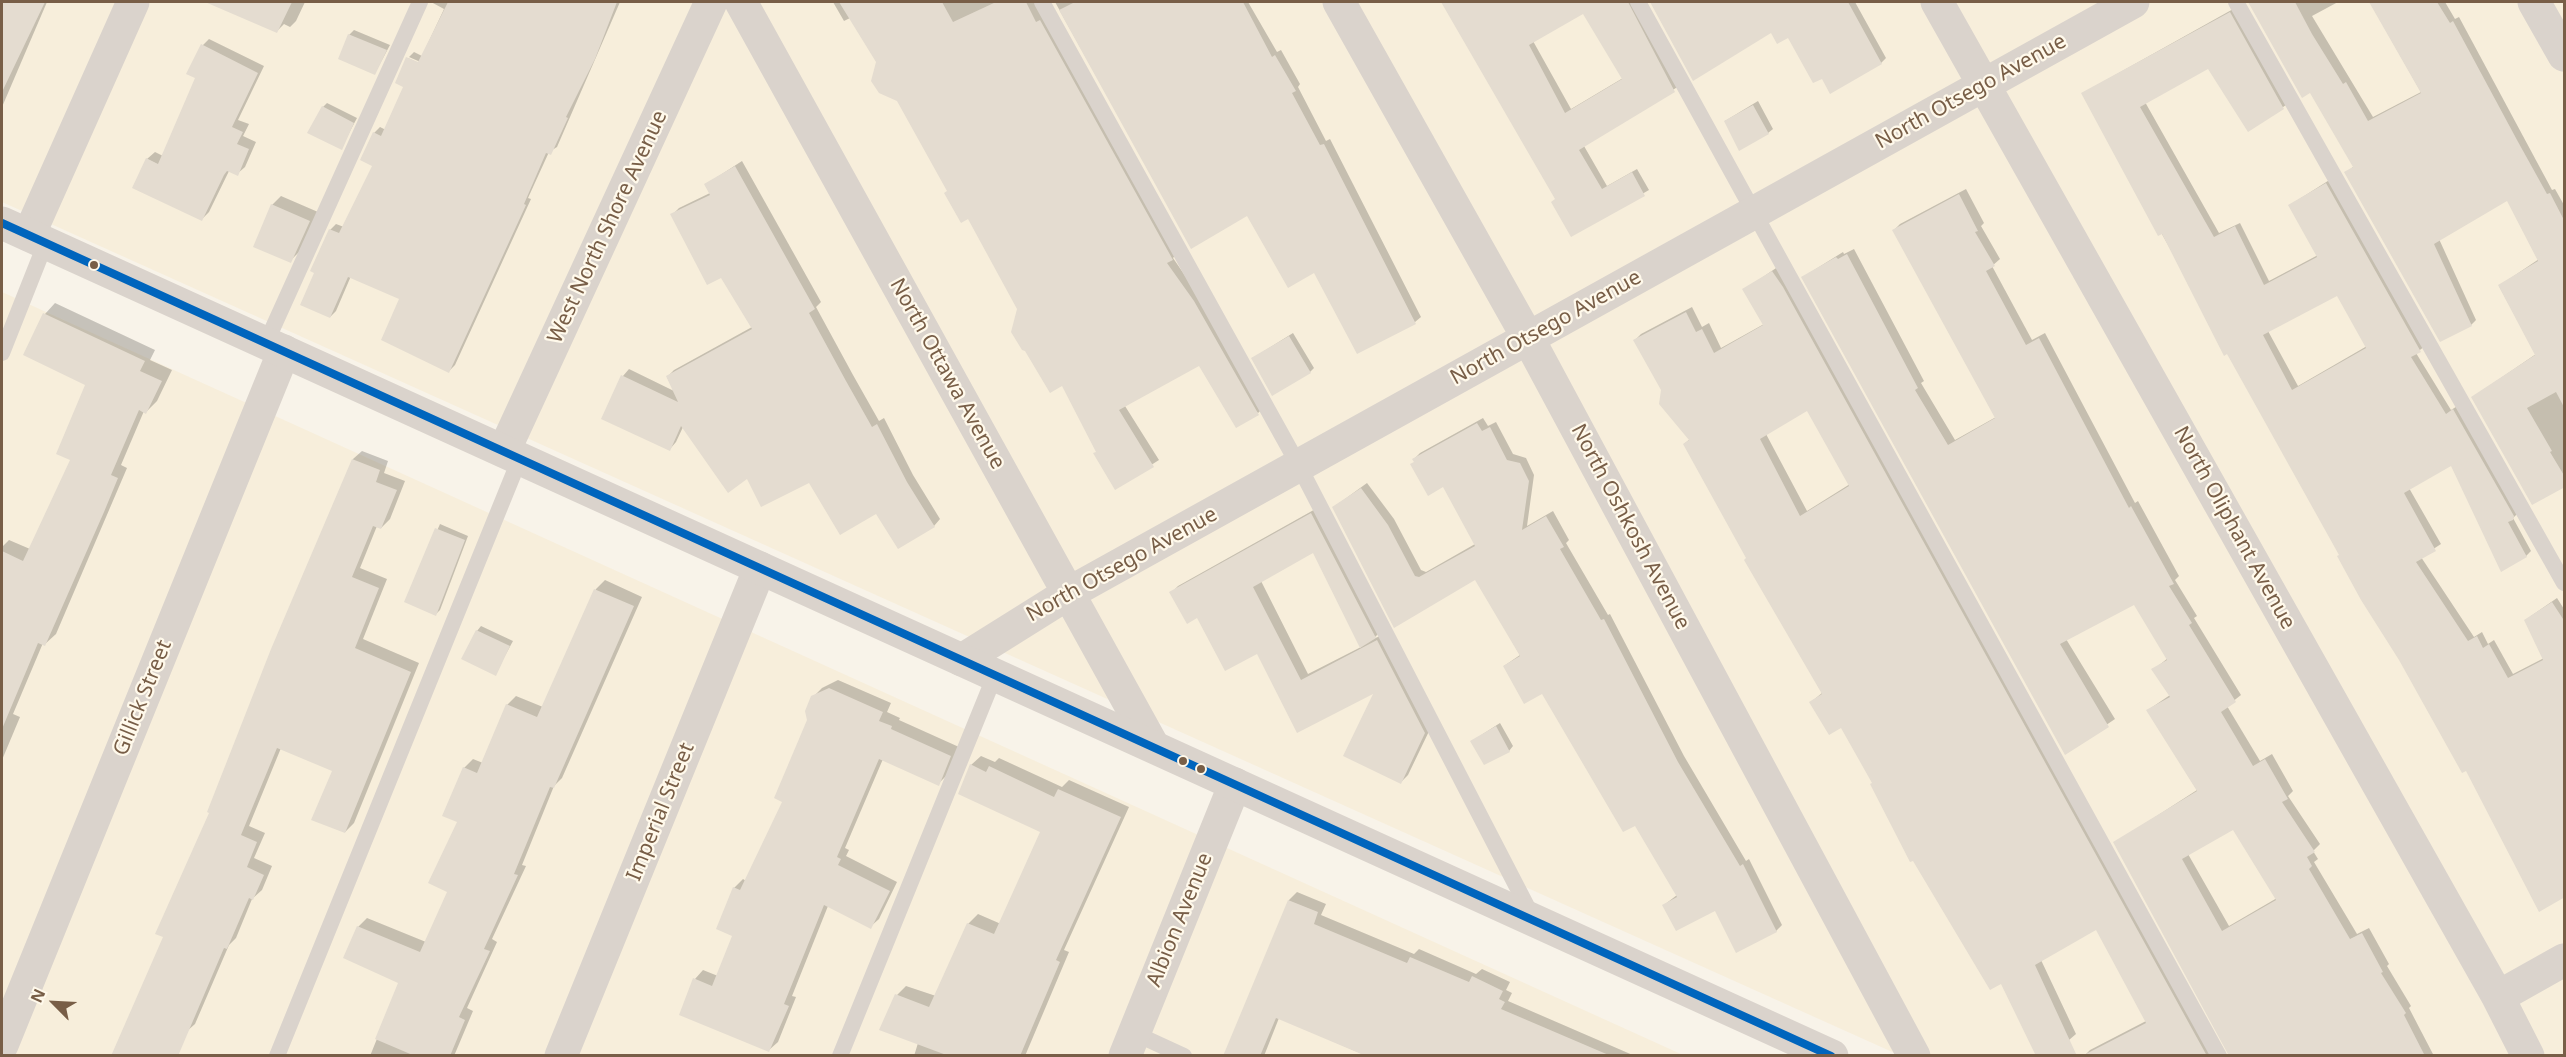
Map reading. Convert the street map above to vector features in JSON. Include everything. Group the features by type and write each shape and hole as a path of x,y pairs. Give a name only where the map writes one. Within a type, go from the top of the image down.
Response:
{"street":[{"path":"133,2 25,233 1832,1056"},
{"name":"West North Shore Avenue","path":"512,455 711,2"},
{"name":"North Ottawa Avenue","path":"741,2 1153,746"},
{"name":"North Oshkosh Avenue","path":"1339,2 1528,338 1914,1056"},
{"name":"North Oliphant Avenue","path":"1937,2 2498,997 2528,1056"},
{"name":"North Otsego Avenue","path":"962,660 1069,593 2133,2"},
{"path":"2534,2 2565,55"},
{"name":"Gillick Street","path":"2,1045 275,347"},
{"name":"Imperial Street","path":"561,1056 760,568"},
{"name":"Albion Avenue","path":"1129,1044 1235,784"},
{"path":"2498,997 2565,960"}],"lane":[{"path":"275,347 420,2"},
{"path":"1042,2 1299,466 1534,920"},
{"path":"1638,2 2220,1056"},
{"path":"2236,2 2565,583"},
{"path":"2,353 25,233"},
{"path":"277,1056 512,455"},
{"path":"840,1056 995,675"},
{"path":"1129,1044 1184,1056"}],"shaded area":[{"path":"2,2 2564,2 2564,1055 1899,1055 2,202"},
{"path":"2,292 1683,1055 2,1055"}],"building":[{"path":"2,2 45,2 2,92"},
{"path":"205,2 292,2 277,33"},
{"path":"448,2 617,2 595,59 566,117 568,118 551,155 546,153 524,204 526,205 449,373 381,340 399,299 348,277 330,318 300,305 314,273 310,271 329,229 339,233 372,166 360,160 373,132 381,136 403,87 395,83 406,57 418,62"},
{"path":"839,2 942,2 953,22 996,2 1026,2 1036,22 1040,20 1173,260 1167,263 1194,301 1259,415 1236,428 1199,366 1119,410 1154,467 1115,490 1093,453 1096,452 1062,386 1050,393 1011,332 1017,309 968,219 961,223 944,193 947,191 897,101 879,93 871,81 876,62"},
{"path":"1075,2 1243,2 1272,57 1275,55 1296,91 1292,93 1320,145 1324,144 1416,324 1357,354 1314,273 1288,288 1247,216 1191,249 1059,10"},
{"path":"1441,2 1628,2 1675,92 1579,150 1602,189 1632,172 1645,196 1571,237 1551,202 1555,199","holes":["1583,14 1622,79 1565,113 1529,45"]},
{"path":"1650,2 1848,2 1882,64 1830,94 1822,79 1813,83 1788,38 1777,44 1771,33 1693,81"},
{"path":"2248,2 2295,2 2312,34 2343,84 2346,82 2368,121 2421,93 2369,2 2437,2 2450,23 2453,21 2547,194 2550,193 2565,222 2565,409 2556,392 2527,408 2565,477 2565,487 2532,505 2471,397 2535,355 2498,285 2538,261 2507,201 2434,244 2472,326 2440,342 2344,172 2353,167 2310,93 2302,98"},
{"path":"2230,12 2284,109 2248,132 2208,69 2140,107 2214,237 2235,226 2264,285 2317,257 2288,205 2326,183 2421,352 2411,357 2446,414 2453,409 2514,516 2513,520 2508,522 2527,557 2501,572 2451,466 2404,493 2436,551 2416,562 2468,641 2477,636 2483,648 2489,644 2508,678 2543,660 2524,620 2552,602 2565,622 2565,897 2539,912 2466,771 2462,773 2399,660 2361,600 2337,556 2339,555 2227,354 2224,356 2162,234 2158,236 2081,93","holes":["2337,296 2366,348 2292,390 2263,335"]},
{"path":"348,34 387,50 375,75 338,59"},
{"path":"201,44 258,73 232,127 243,132 237,144 249,149 238,176 227,171 224,175 202,221 132,188 146,158 158,164 195,78 186,74"},
{"path":"1753,105 1769,134 1739,151 1724,121"},
{"path":"322,106 354,123 342,150 307,133"},
{"path":"735,166 815,309 809,313 846,381 872,427 877,424 907,482 935,527 898,549 876,514 840,535 809,483 761,507 747,479 728,493 681,426 670,451 601,419 621,375 678,402 666,376 752,329 721,278 707,285 670,214 710,195 704,184"},
{"path":"1959,194 1978,231 1975,232 1995,266 1986,271 2026,345 2039,338 2129,508 2131,506 2174,584 2169,586 2192,623 2189,625 2236,702 2221,712 2253,766 2265,759 2288,799 2282,802 2315,852 2307,857 2312,866 2309,869 2350,939 2362,933 2383,972 2381,973 2406,1013 2404,1015 2425,1056 2229,1056 2113,842 2197,791 2146,710 2170,697 2151,669 2167,660 2134,605 2060,644 2109,727 2065,755 1801,277 1836,257 1838,259 1847,254 1918,388 1915,390 1948,445 1995,418 1892,230","holes":["2233,830 2276,900 2222,931 2182,859"]},
{"path":"271,204 310,221 291,263 253,247"},
{"path":"1772,271 1783,287 2207,1056 2082,1056 2146,1023 2096,930 2035,965 2077,1056 2036,1056 2001,984 1990,990 1913,861 1910,862 1870,784 1872,783 1841,728 1829,735 1809,702 1822,694 1744,560 1746,558 1683,444 1689,440 1659,404 1661,390 1633,340 1686,312 1696,332 1702,329 1714,353 1763,325 1742,289","holes":["1807,411 1849,486 1800,516 1760,439"]},
{"path":"43,313 145,361 140,371 162,381 146,414 139,410 111,475 118,478 104,512 45,646 38,643 2,729 2,551 23,561 70,460 56,454 85,385 23,355"},
{"path":"1289,336 1311,373 1272,396 1251,358"},
{"path":"1477,423 1482,431 1490,427 1507,460 1520,463 1529,481 1522,530 1546,516 1564,547 1560,549 1601,620 1604,619 1678,762 1740,866 1743,864 1777,932 1736,953 1715,911 1676,931 1662,905 1677,897 1635,826 1623,832 1542,694 1524,704 1503,666 1520,656 1475,580 1394,628 1332,507 1361,488 1388,525 1415,576 1419,577 1475,546 1443,487 1428,496 1410,464 1414,462 1412,459"},
{"path":"352,459 380,470 376,482 397,490 381,529 373,526 352,577 379,588 355,648 411,672 345,833 311,820 332,771 277,748 241,835 257,842 247,867 264,875 253,900 249,898 227,949 224,948 178,1056 111,1056 163,937 155,934 209,813 207,812 271,649"},
{"path":"1311,513 1376,638 1360,648 1313,553 1253,587 1301,680 1377,640 1425,733 1401,784 1343,756 1373,694 1297,733 1257,654 1225,671 1197,618 1187,624 1169,592"},
{"path":"435,528 465,540 436,616 404,602"},
{"path":"594,589 634,606 554,788 550,787 514,874 518,875 484,949 490,951 459,1017 465,1020 450,1056 415,1056 375,1039 398,983 343,958 357,926 420,952 447,892 428,883 457,822 442,816 463,767 477,773 506,704 537,717"},
{"path":"476,630 510,646 496,676 461,659"},
{"path":"829,688 883,712 879,721 892,726 891,729 951,756 939,786 879,759 837,857 841,859 838,865 890,891 871,929 824,905 784,1004 789,1006 769,1052 679,1015 693,978 712,986 732,936 716,929 733,887 740,890 782,802 774,798 807,720 805,711 811,696"},
{"path":"1496,726 1510,752 1484,765 1470,741"},
{"path":"970,764 986,772 989,766 1054,797 1058,789 1121,817 1056,960 1060,962 1020,1056 949,1056 879,1030 895,994 929,1007 967,923 994,934 1040,832 958,794"},
{"path":"1288,900 1318,912 1314,924 1407,963 1410,957 1469,982 1472,976 1503,991 1499,999 1505,1002 1501,1009 1611,1056 1366,1056 1276,1018 1260,1056 1223,1056"}],"transit line":[{"path":"2,223 1831,1056"}]}
